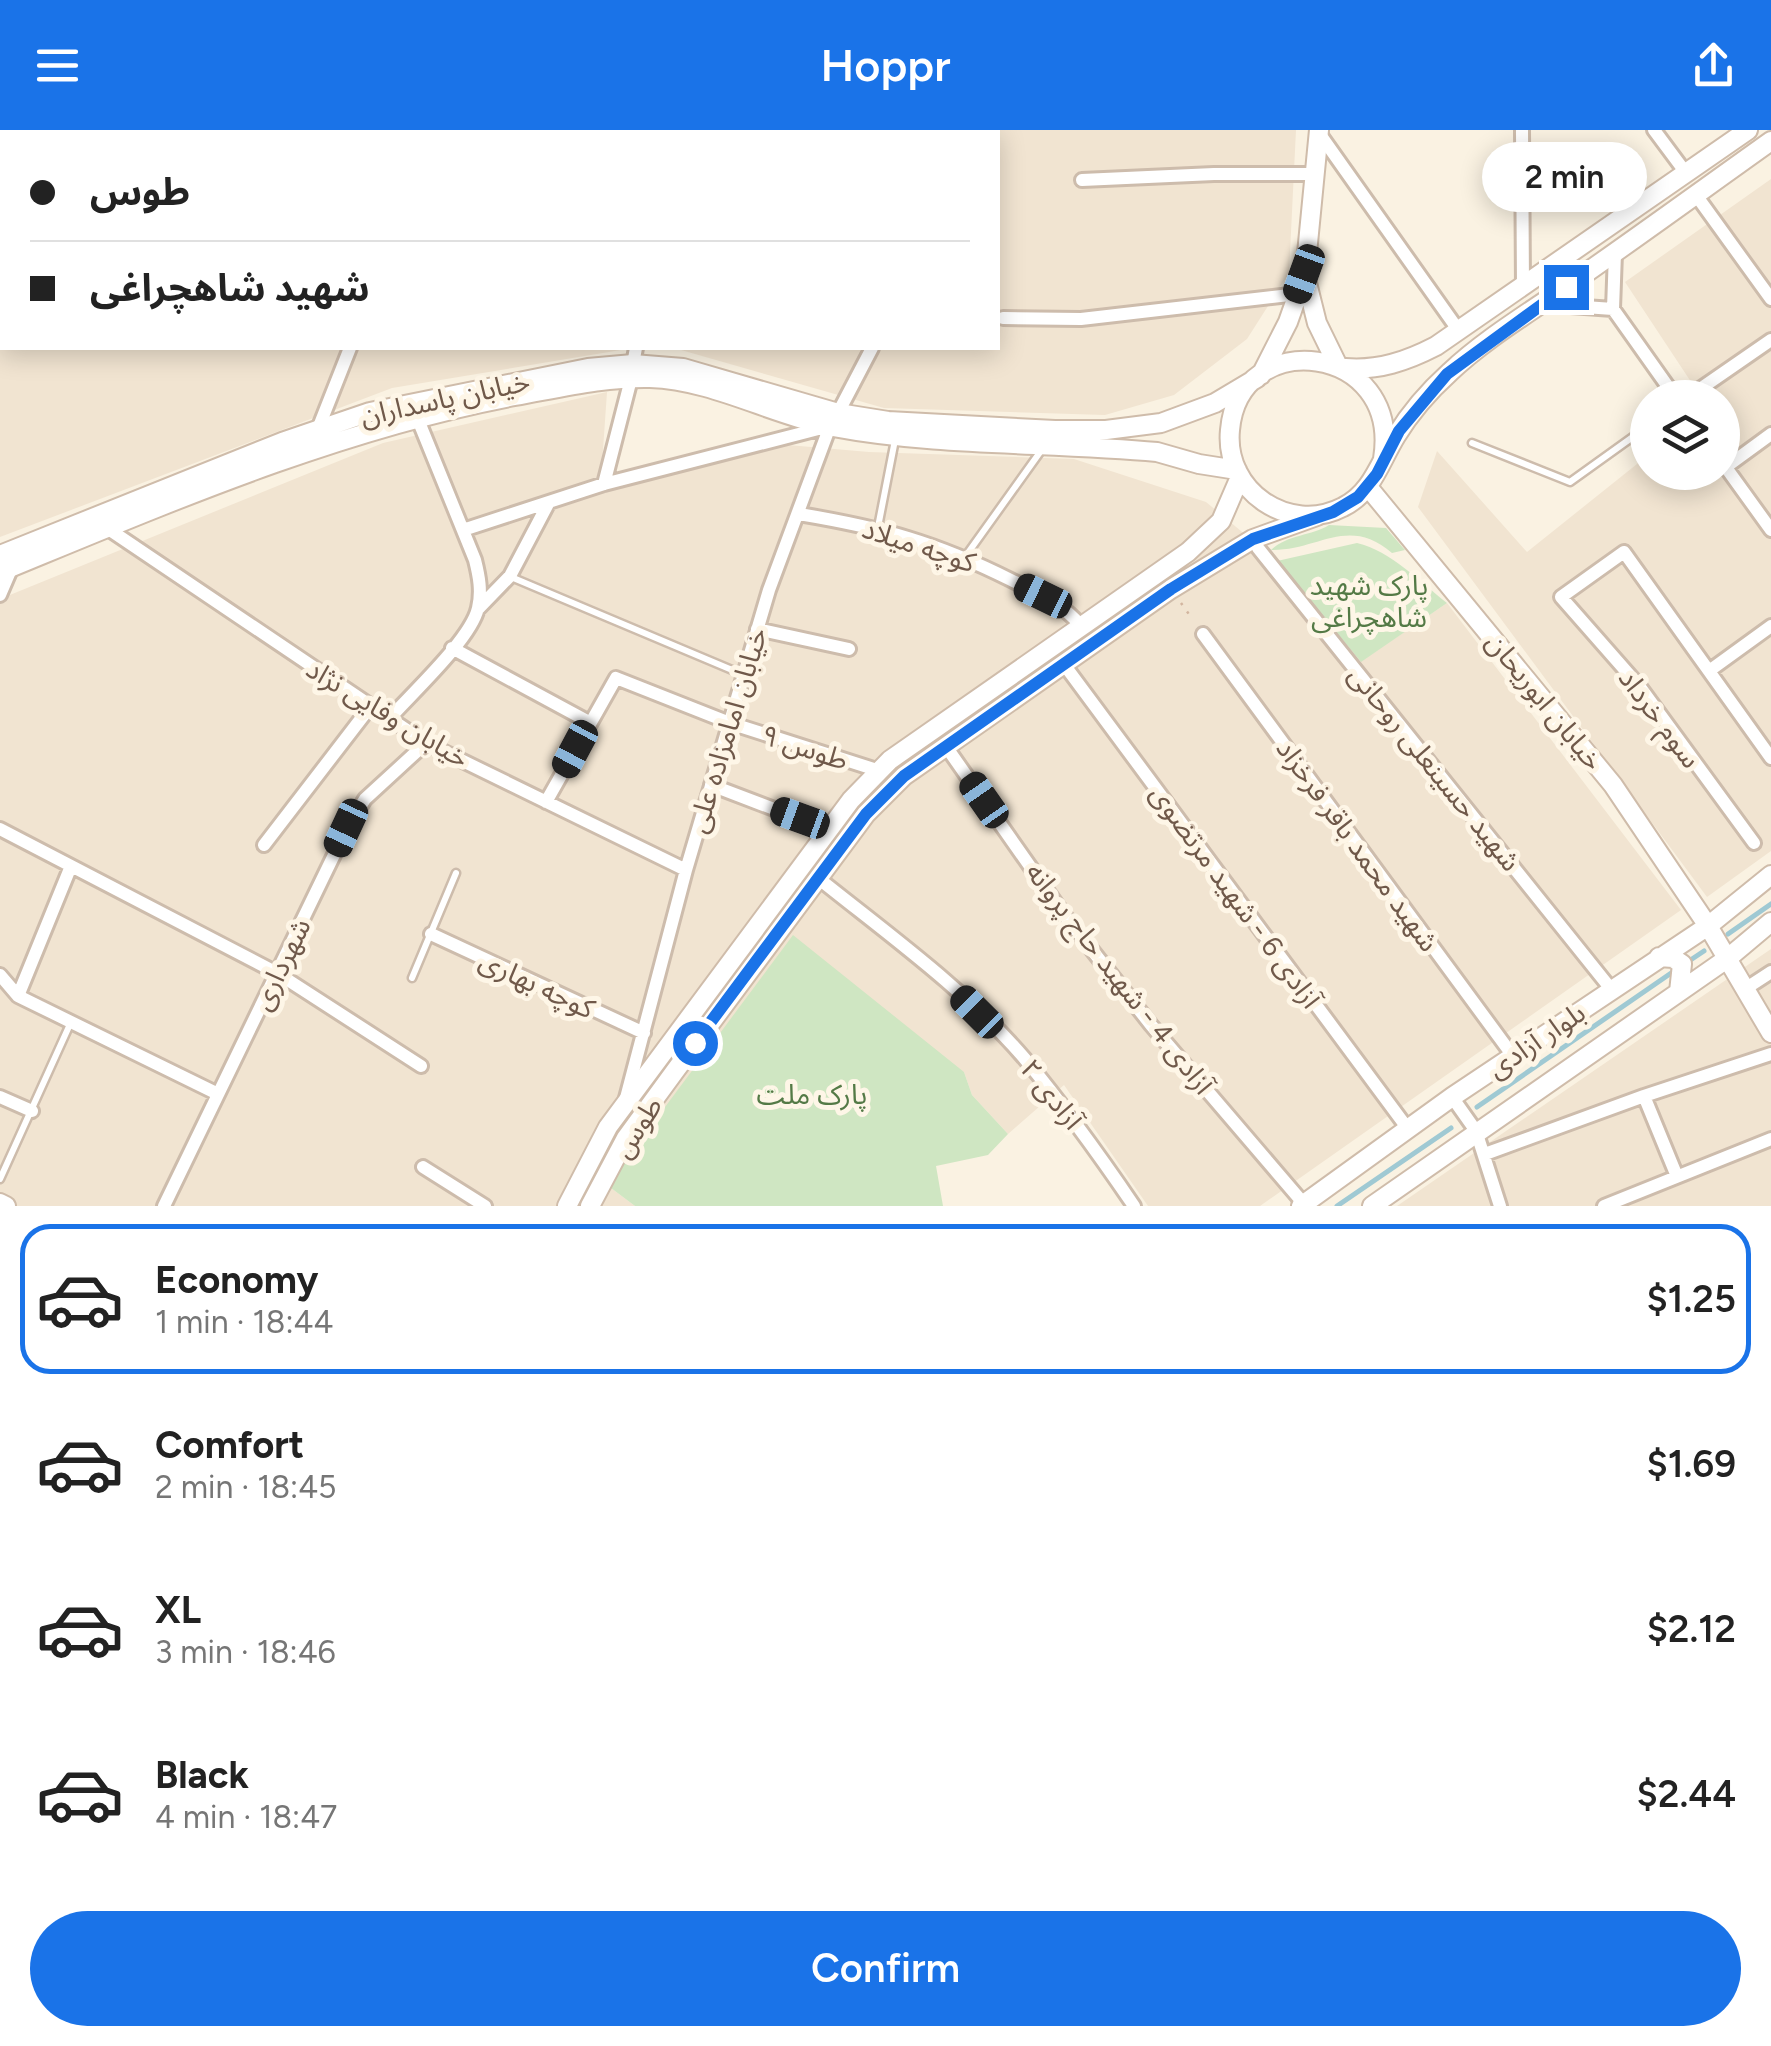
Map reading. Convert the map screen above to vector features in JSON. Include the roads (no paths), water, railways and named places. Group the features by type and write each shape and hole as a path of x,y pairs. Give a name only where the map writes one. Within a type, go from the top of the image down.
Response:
{"street":[{"path":"1522,130 1523,288 1540,306 1613,308"},
{"path":"1654,130 1686,173"},
{"path":"1259,376 1298,360 1359,370 1426,352 1748,130"},
{"path":"1318,131 1459,331"},
{"path":"1318,131 1304,274 1288,322 1232,417 1230,447 1238,473 1260,500 1287,514 1317,516 1347,506 1368,487 1399,431 1447,374 1771,141"},
{"path":"1082,180 1314,174"},
{"path":"1696,195 1771,298"},
{"path":"1615,252 1613,308 1663,380"},
{"path":"1304,274 1317,323 1340,367 1367,387 1382,413 1383,458"},
{"path":"1003,318 1081,318 1298,294"},
{"path":"1713,380 1771,340"},
{"path":"318,430 349,350"},
{"name":"خیابان امامزاده علی","path":"624,1106 686,870 769,590 834,420 871,350"},
{"path":"604,484 633,363"},
{"name":"خیابان پاسداران","path":"4,565 288,458 417,417 591,382 633,363"},
{"name":"خیابان پاسداران","path":"4,565 318,430 370,412 588,368 633,363 680,382 896,436 1158,452 1238,473"},
{"name":"خیابان پاسداران","path":"834,420 1106,430 1162,423 1216,402 1259,376"},
{"path":"417,417 481,584 478,609"},
{"path":"463,530 604,484 834,420"},
{"path":"1740,454 1771,434"},
{"name":"طوس","path":"568,1206 608,1127 850,800 880,770 933,728 1188,552 1221,521 1238,473"},
{"path":"1740,486 1771,530"},
{"name":"خیابان ابوریحان","path":"1368,487 1614,786 1708,926 1771,1034"},
{"path":"389,719 467,632 478,609 510,576 549,502"},
{"name":"کوچه میلاد","path":"799,514 878,527 965,557 1067,609 1081,626"},
{"name":"طوس","path":"590,1206 626,1138 866,814 904,776 1171,589 1253,539 1317,516"},
{"name":"خیابان وفایی نژاد","path":"108,528 426,742 686,870"},
{"name":"شهید حسینعلی روحانی","path":"1258,548 1611,989"},
{"name":"سوم خرداد","path":"1709,671 1624,552 1561,598 1640,688 1754,843"},
{"path":"0,595 4,565"},
{"path":"1771,626 1709,671 1771,758"},
{"path":"758,630 849,649"},
{"name":"شهید محمد باقر فرخزاد","path":"1203,634 1513,1056"},
{"path":"452,648 589,722 546,802"},
{"name":"آزادی 6 - شهید مرتضوی","path":"1064,663 1408,1129"},
{"name":"طوس ۹","path":"589,722 612,680 620,678 730,723 880,770"},
{"path":"264,845 370,707"},
{"name":"شهرداری","path":"164,1206 346,828 365,800 426,742"},
{"name":"آزادی 4 - شهید حاج پروانه","path":"946,744 1062,912 1151,1025 1303,1205"},
{"path":"711,785 829,830"},
{"path":"0,829 277,973 421,1066"},
{"path":"18,996 71,866"},
{"name":"بلوار آزادی","path":"1303,1205 1452,1097 1708,926 1771,875"},
{"name":"آزادی ۲","path":"818,878 954,989 1023,1057 1134,1206"},
{"name":"بلوار آزادی","path":"1383,1202 1476,1131 1728,958 1771,922"},
{"name":"کوچه بهاری","path":"430,934 643,1036"},
{"path":"1659,957 1673,958 1682,964 1680,992"},
{"path":"1744,989 1771,972"},
{"path":"0,975 18,996 218,1094"},
{"path":"643,1036 648,1051 658,1058"},
{"path":"1485,1154 1771,1054"},
{"path":"1644,1096 1676,1174"},
{"path":"0,1097 32,1111"},
{"path":"1452,1097 1476,1131 1500,1206"},
{"path":"1604,1206 1771,1139"},
{"path":"423,1167 485,1206"}],"lane":[{"path":"878,527 896,436"},
{"path":"1472,443 1570,482 1630,439"},
{"path":"965,557 1046,443"},
{"path":"510,576 744,675"},
{"path":"412,978 456,873"},
{"path":"0,1179 71,1021"}],"waterway":[{"path":"1728,934 1771,904"},
{"path":"1686,963 1704,951"},
{"path":"1477,1107 1677,969"},
{"path":"1337,1206 1451,1128"}],"park label":[{"name":"پارک شهید شاهچراغی","path":"1369,601"},
{"name":"پارک ملت","path":"812,1094"}]}
